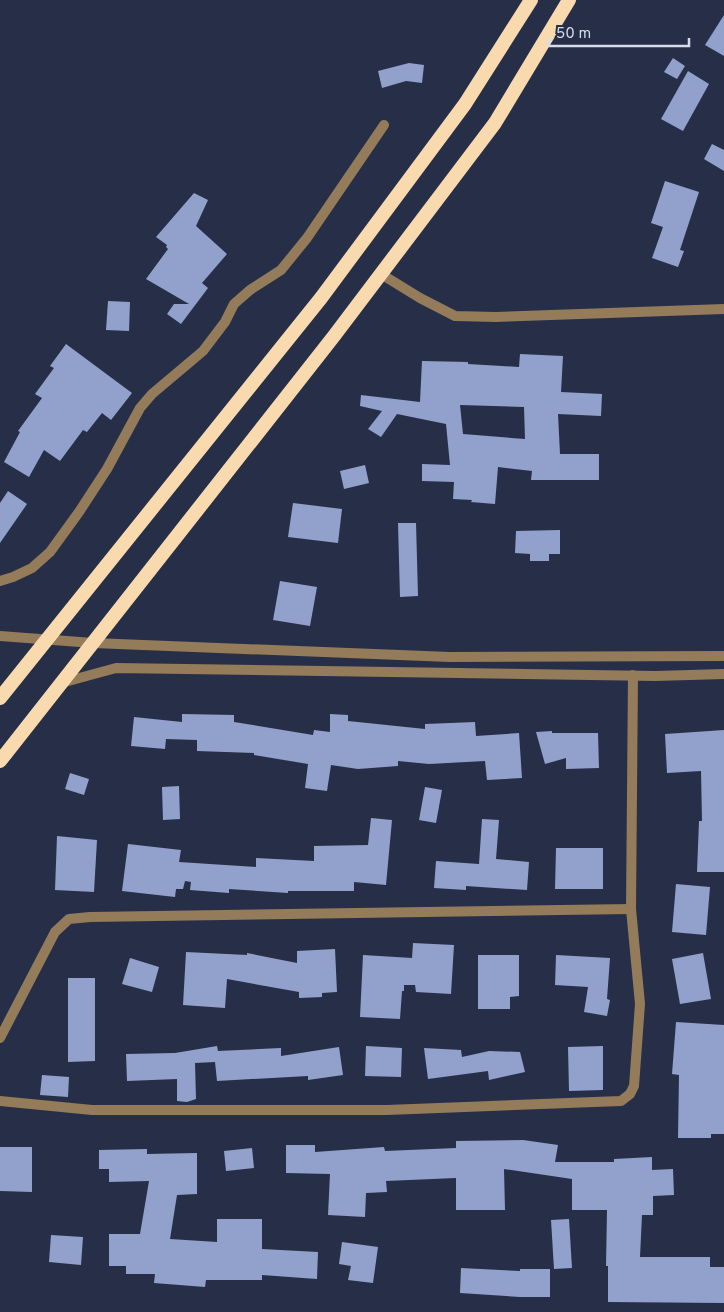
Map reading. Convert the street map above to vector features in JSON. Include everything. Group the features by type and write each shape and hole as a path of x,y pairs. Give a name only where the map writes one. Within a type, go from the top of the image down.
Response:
{"highway":[{"path":"0,698 321,298 465,104 531,0"},
{"path":"0,761 381,274 495,123 568,0"}],"street":[{"path":"0,581 12,578 32,568 50,552 107,469 140,408 152,394 203,351 225,322 234,304 250,290 281,270 307,238 384,124"},
{"path":"381,274 420,298 455,316 496,318 724,309"},
{"path":"0,636 93,643 450,657 724,656"},
{"path":"61,683 116,668 633,675 724,674"},
{"path":"0,1101 92,1110 387,1110 621,1101 630,1094 634,1086 640,1004 631,910 633,675"},
{"path":"0,1038 55,932 69,919 90,917 631,910"}],"building":[{"path":"724,15 724,56 705,45"},
{"path":"673,58 685,66 677,79 664,72"},
{"path":"409,63 424,65 422,83 406,81 382,88 378,71"},
{"path":"688,71 709,84 683,131 661,119"},
{"path":"712,144 724,150 724,171 704,159"},
{"path":"665,181 699,192 680,250 684,251 678,267 652,258 663,227 651,223"},
{"path":"194,193 208,200 196,226 227,254 202,283 208,288 181,324 167,314 174,304 189,304 146,279 168,249 167,245 156,237"},
{"path":"108,301 130,302 129,331 106,330"},
{"path":"66,344 132,393 111,420 102,413 87,432 83,430 60,461 44,450 29,477 4,462 20,432 18,431 42,398 35,394 54,368 50,366"},
{"path":"520,354 563,356 561,392 602,394 601,416 558,414 560,454 599,454 599,480 531,480 532,471 498,467 495,504 453,499 454,482 422,481 422,464 450,465 446,424 397,414 381,437 368,429 382,411 360,406 361,395 420,402 422,361 468,362 468,364 519,367","holes":["460,405 524,407 525,439 463,434"]},
{"path":"365,465 369,483 344,489 340,471"},
{"path":"8,491 27,504 0,543 0,503"},
{"path":"293,503 342,509 338,543 288,537"},
{"path":"398,523 416,523 418,596 400,597"},
{"path":"560,530 560,554 549,554 549,561 530,561 530,554 515,553 516,531"},
{"path":"280,581 317,587 310,626 273,620"},
{"path":"182,714 234,715 234,722 313,735 314,730 330,732 330,714 348,715 348,721 425,729 425,724 475,722 476,736 519,733 522,778 487,780 485,761 429,764 398,761 398,766 358,769 331,765 327,791 305,788 308,764 254,755 254,753 197,751 197,740 166,739 165,749 131,746 134,717 182,722"},
{"path":"724,730 724,872 697,872 699,821 702,821 701,771 667,773 665,734"},
{"path":"552,731 552,733 598,733 599,768 566,769 566,758 545,764 536,732"},
{"path":"70,773 89,779 84,795 65,789"},
{"path":"179,786 180,819 163,820 162,787"},
{"path":"425,787 442,790 436,823 419,820"},
{"path":"371,818 392,820 386,885 354,882 354,891 288,891 288,893 229,889 229,893 190,890 191,882 185,881 183,889 176,889 175,897 122,891 128,844 181,850 179,862 256,867 256,858 314,861 314,846 368,845"},
{"path":"482,819 499,820 496,859 529,862 527,890 466,886 466,890 434,888 436,861 479,864"},
{"path":"57,836 97,840 94,892 55,890"},
{"path":"556,848 603,848 603,889 555,889"},
{"path":"676,884 710,887 706,935 672,932"},
{"path":"413,943 454,945 451,994 416,992 415,985 404,985 400,1019 360,1017 363,955 412,958"},
{"path":"335,949 337,992 322,993 322,997 299,998 299,992 227,979 225,1008 183,1005 186,952 247,955 247,953 297,963 297,951"},
{"path":"703,953 711,999 680,1004 672,959"},
{"path":"478,955 519,955 519,996 510,997 510,1009 478,1009"},
{"path":"556,955 610,958 607,999 610,1000 607,1016 584,1012 588,987 555,985"},
{"path":"130,958 159,967 152,992 122,984"},
{"path":"68,978 95,978 95,1061 68,1062"},
{"path":"676,1022 724,1025 724,1134 711,1134 711,1138 678,1138 679,1075 672,1074"},
{"path":"217,1046 218,1051 281,1048 281,1056 339,1047 343,1075 308,1080 308,1076 217,1081 215,1062 195,1063 196,1099 187,1102 177,1101 177,1079 127,1081 126,1054 175,1053"},
{"path":"366,1046 402,1048 401,1077 365,1076"},
{"path":"603,1046 603,1090 569,1091 568,1047"},
{"path":"424,1048 461,1050 462,1057 489,1051 520,1052 525,1072 489,1080 488,1071 428,1079"},
{"path":"42,1075 69,1077 68,1097 40,1095"},
{"path":"523,1140 558,1145 555,1162 614,1162 614,1159 652,1157 652,1170 673,1169 674,1195 653,1196 653,1215 642,1215 640,1257 710,1257 710,1267 724,1267 724,1303 608,1302 608,1266 606,1266 607,1210 572,1210 572,1179 504,1169 505,1210 456,1210 456,1178 386,1181 387,1192 366,1193 365,1217 328,1215 330,1174 286,1173 286,1145 315,1145 315,1152 384,1147 385,1151 456,1148 456,1141"},
{"path":"0,1147 32,1147 32,1192 0,1191"},
{"path":"252,1148 254,1168 226,1171 224,1151"},
{"path":"147,1149 147,1154 197,1153 197,1194 177,1195 170,1239 217,1242 217,1219 262,1219 262,1249 318,1252 317,1279 262,1275 262,1280 206,1280 205,1287 154,1283 155,1274 126,1274 126,1266 109,1266 109,1234 140,1234 149,1181 109,1182 109,1169 99,1169 99,1150"},
{"path":"569,1219 572,1268 554,1269 551,1220"},
{"path":"51,1235 83,1237 81,1265 49,1262"},
{"path":"342,1242 378,1247 373,1283 348,1280 351,1266 339,1264"},
{"path":"461,1268 520,1271 520,1269 550,1269 550,1297 460,1293"}]}
